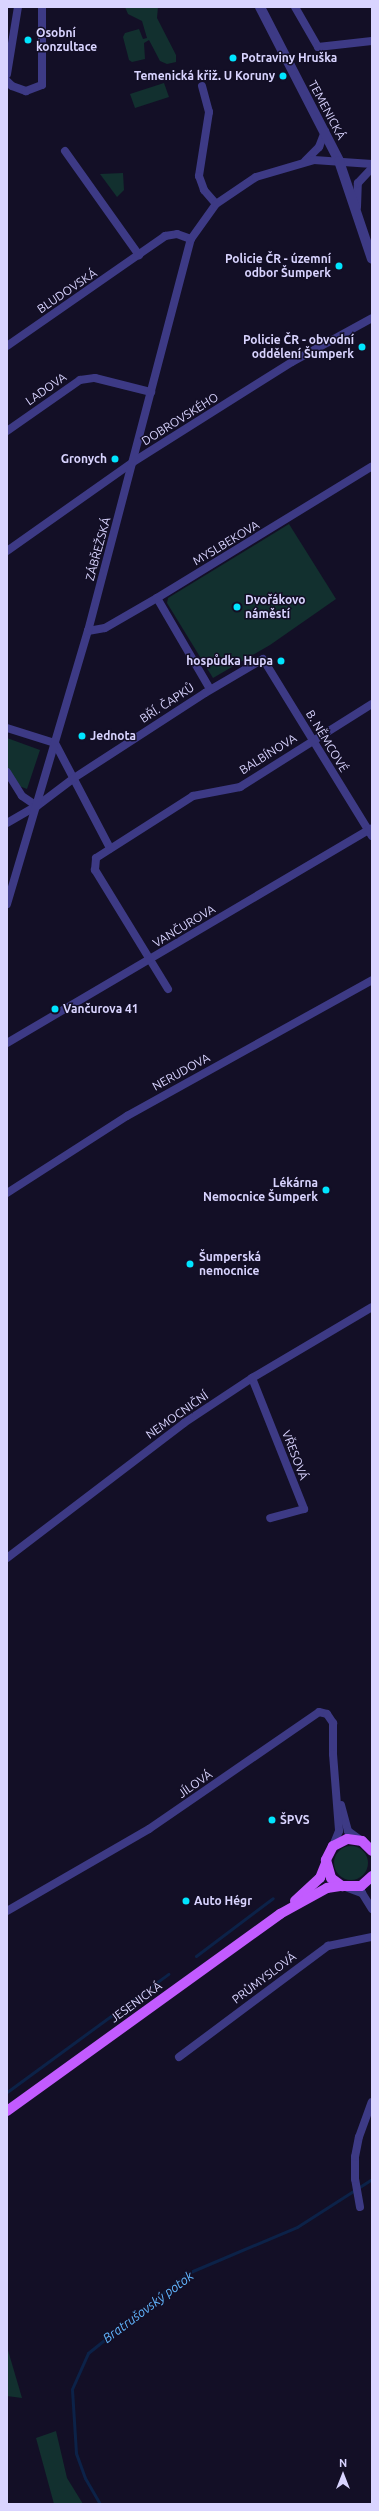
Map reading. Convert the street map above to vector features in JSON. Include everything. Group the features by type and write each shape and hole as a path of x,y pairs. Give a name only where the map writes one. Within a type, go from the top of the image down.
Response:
{"main road":[{"path":"333,1846 347,1839 367,1842 372,1851"},
{"name":"JESENICKÁ","path":"7,2111 280,1914 320,1878 326,1860 333,1846"},
{"path":"326,1860 331,1878 345,1887"},
{"name":"JESENICKÁ","path":"280,1914 327,1888 361,1886 372,1876"}],"street":[{"path":"7,74 18,7"},
{"path":"7,81 12,86 26,91 42,85 42,7"},
{"name":"TEMENICKÁ","path":"260,7 325,131 339,161 357,210 372,259"},
{"path":"295,7 318,47 372,41"},
{"path":"202,86 209,112 199,176 204,190 216,204 256,177 304,162 339,161 372,164"},
{"path":"304,162 319,147 325,131"},
{"path":"65,151 139,255"},
{"path":"357,210 358,183 372,168"},
{"name":"ZÁBŘEŽSKÁ","path":"7,904 88,631 191,239 216,204"},
{"name":"BLUDOVSKÁ","path":"7,346 168,234 191,239"},
{"name":"DOBROVSKÉHO","path":"7,551 133,462 292,362 372,318"},
{"name":"LADOVA","path":"7,431 80,380 95,378 151,392"},
{"name":"MYSLBEKOVA","path":"88,631 105,628 157,598 372,466"},
{"path":"157,598 210,689"},
{"name":"BŘÍ. ČAPKŮ","path":"7,823 37,806 74,778 210,689 263,659"},
{"name":"B. NĚMCOVÉ","path":"263,659 371,832"},
{"name":"BALBÍNOVA","path":"168,989 95,870 96,858 193,796 240,786 372,704"},
{"path":"7,728 55,742 110,848"},
{"path":"7,772 22,796 37,806"},
{"name":"VANČUROVA","path":"7,1043 371,832"},
{"name":"NERUDOVA","path":"7,1193 127,1116 372,980"},
{"name":"NEMOCNIČNÍ","path":"7,1558 184,1423 252,1378 372,1307"},
{"name":"VŘESOVÁ","path":"252,1378 304,1509 270,1518"},
{"name":"JÍLOVÁ","path":"7,1911 149,1830 319,1712 327,1714 333,1723 333,1754 337,1789 339,1831 333,1846"},
{"name":"JÍLOVÁ","path":"337,1789 348,1831 367,1842"},
{"path":"345,1887 362,1893 372,1909"},
{"name":"PRŮMYSLOVÁ","path":"179,2056 328,1946 350,1939 372,1937"},
{"path":"360,2207 355,2178 358,2137 372,2102"}],"green space":[{"path":"125,7 158,7 157,18 176,55 176,62 167,64 160,61 149,40 144,43 145,59 132,62 129,60 123,37 125,33 139,29 143,39 147,38 142,21 128,14"},
{"path":"164,83 169,97 135,108 130,94"},
{"path":"123,173 124,190 117,197 100,174"},
{"name":"Dvořákovo náměstí","path":"289,524 336,599 270,645 213,678 167,603 168,598"},
{"path":"7,738 40,750 27,789 19,786 7,768"},
{"path":"354,1846 361,1848 366,1853 368,1863 366,1873 361,1878 348,1880 341,1878 336,1873 334,1860 336,1853 341,1848"},
{"path":"7,2347 22,2398 7,2396"},
{"path":"56,2431 67,2478 83,2504 54,2504 36,2438"}],"waterway":[{"path":"196,1956 273,1898"},
{"path":"7,2092 168,1974"},
{"name":"Bratrušovský potok","path":"100,2504 85,2478 76,2453 72,2389 88,2353 188,2273 297,2227 372,2179"}],"place":[{"name":"Osobní konzultace","path":"28,40"},
{"name":"Potraviny Hruška","path":"233,58"},
{"name":"Temenická křiž. U Koruny","path":"283,76"},
{"name":"Policie ČR - územní odbor Šumperk","path":"339,266"},
{"name":"Policie ČR - obvodní oddělení Šumperk","path":"362,347"},
{"name":"Gronych","path":"115,459"},
{"name":"Dvořákovo náměstí","path":"237,607"},
{"name":"hospůdka Hupa","path":"281,661"},
{"name":"Jednota","path":"82,736"},
{"name":"Vančurova 41","path":"55,1009"},
{"name":"Lékárna Nemocnice Šumperk","path":"326,1190"},
{"name":"Šumperská nemocnice","path":"190,1264"},
{"name":"ŠPVS","path":"272,1820"},
{"name":"Auto Hégr","path":"186,1901"}]}
